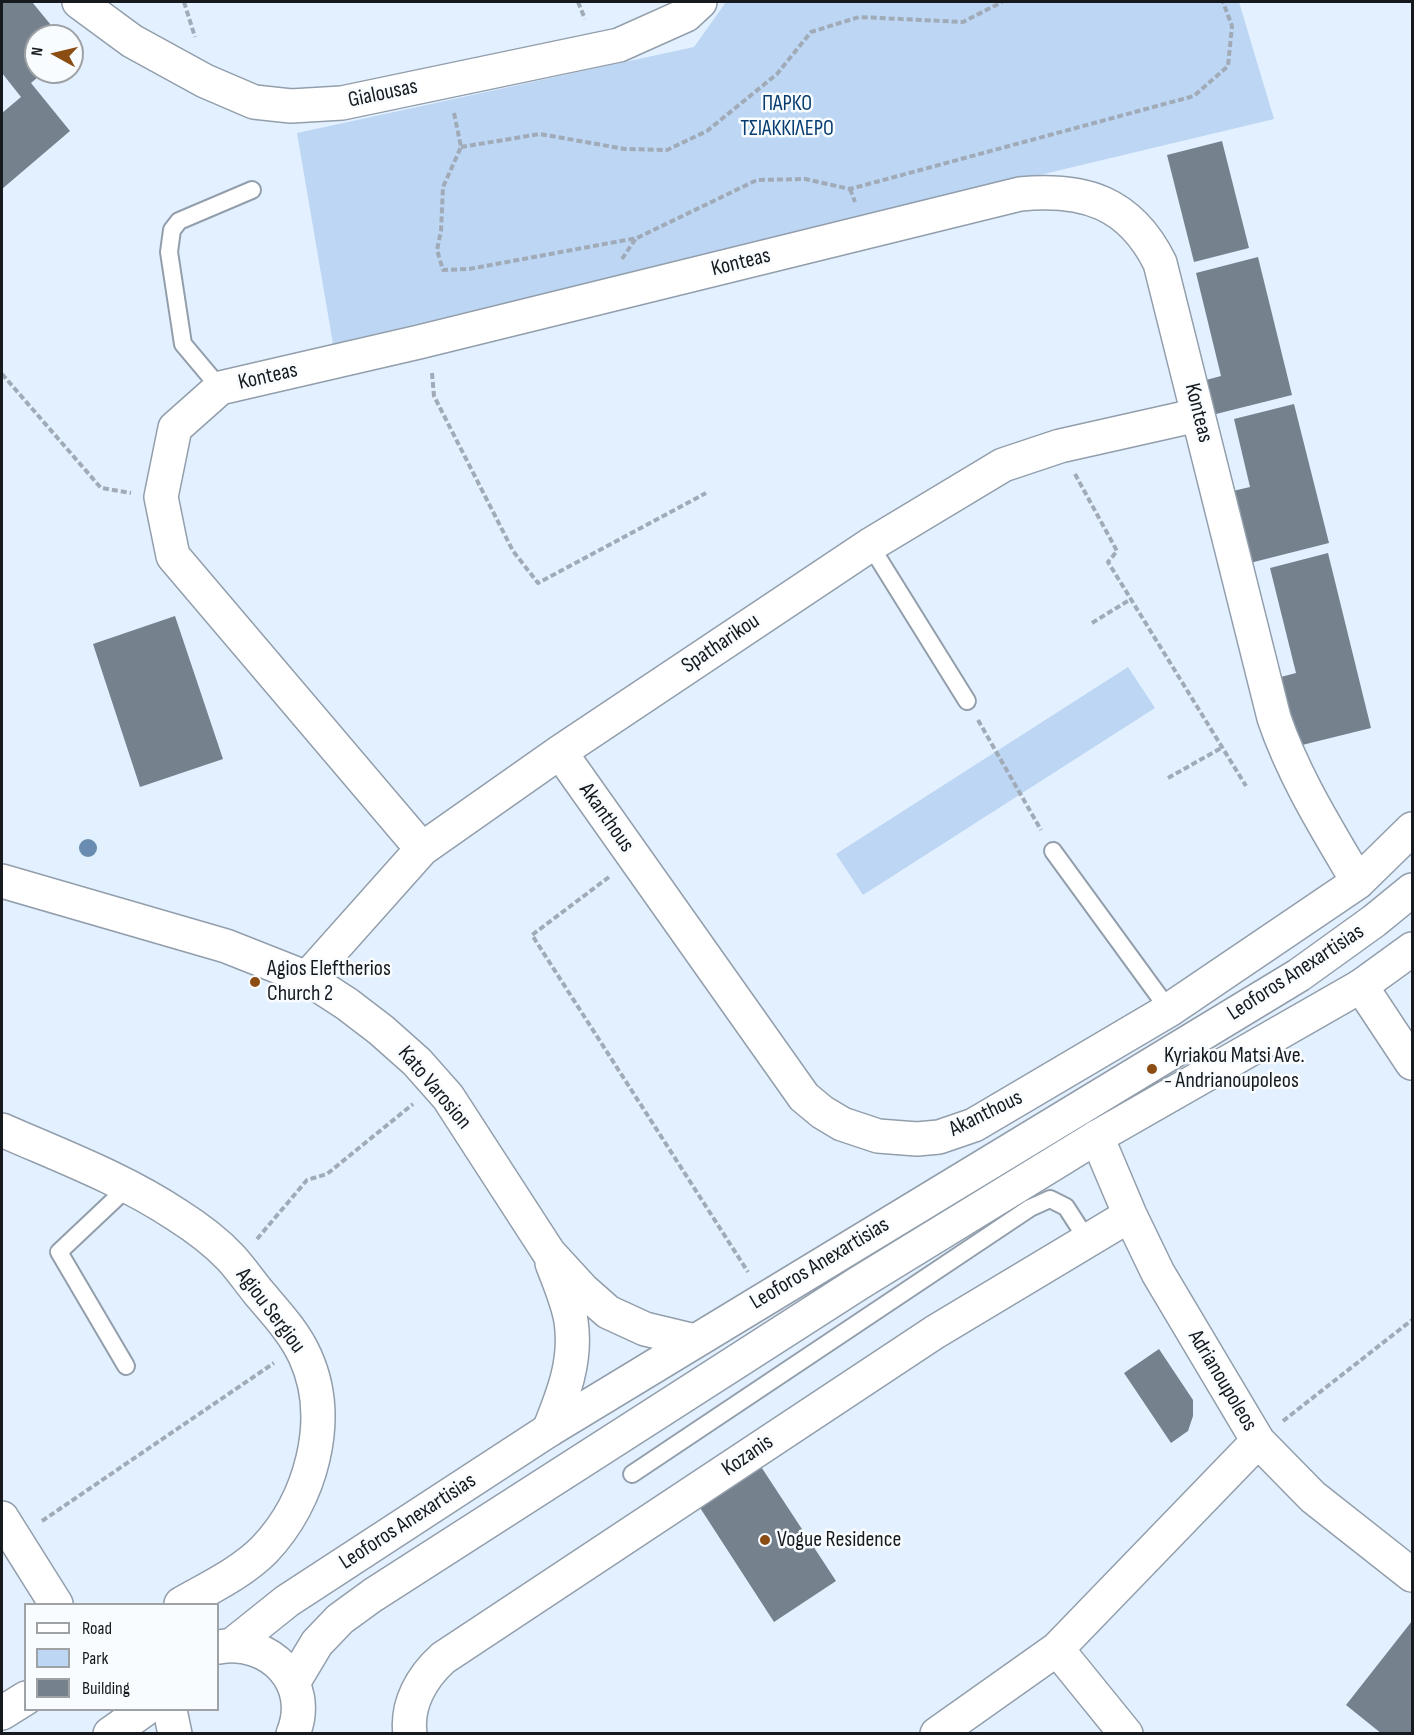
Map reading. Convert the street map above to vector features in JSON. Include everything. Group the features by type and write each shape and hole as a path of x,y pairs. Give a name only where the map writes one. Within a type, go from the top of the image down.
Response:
{"street":[{"name":"Gialousas","path":"79,2 132,41 205,81 254,102 291,106 342,103 619,45 686,15 700,2"},
{"name":"Konteas","path":"422,849 173,556 161,497 175,428 220,388 1020,194 1047,191 1091,198 1113,209 1133,223 1150,242 1160,263 1274,718 1284,746 1314,808 1358,882"},
{"name":"Spatharikou","path":"307,978 422,849 560,752 870,546 1003,465 1060,446 1198,415"},
{"name":"Akanthous","path":"560,752 804,1097 822,1112 842,1124 878,1136 917,1139 939,1137 956,1132 993,1114 1169,1010 1358,882 1413,829"},
{"name":"Kato Varosion","path":"2,881 226,946 307,978 347,1004 417,1062 437,1085 472,1132 549,1253 582,1289 608,1312 645,1329 695,1341"},
{"name":"Leoforos Anexartisias","path":"225,1646 287,1601 549,1431 764,1298 1299,975 1413,890"},
{"name":"Leoforos Anexartisias","path":"293,1683 316,1643 340,1619 373,1595 859,1283 1097,1137 1361,986 1413,949"},
{"path":"1361,986 1413,1063"},
{"name":"Agiou Sergiou","path":"2,1130 129,1186 179,1216 204,1235 236,1264 295,1337 313,1379 319,1424 316,1448 307,1478 280,1531 245,1567 184,1603"},
{"name":"Adrianoupoleos","path":"1097,1137 1130,1215 1158,1273 1258,1442 1313,1497 1413,1575"},
{"name":"Kozanis","path":"410,1734 410,1712 415,1695 434,1666 443,1658 935,1332 1130,1215"},
{"name":"Kato Varosion","path":"549,1253 571,1319 573,1351 566,1386 549,1431"},
{"path":"937,1734 1057,1650 1258,1442"},
{"path":"8,1528 55,1603"},
{"path":"225,1646 247,1646 262,1651 280,1665 293,1683 297,1699 295,1732"},
{"path":"1057,1650 1126,1734"},
{"path":"2,1713 24,1699"},
{"path":"110,1734 143,1711"},
{"path":"170,1711 176,1734"}],"lane":[{"path":"220,388 183,344 169,252 172,230 179,221 252,190"},
{"path":"870,546 967,701"},
{"path":"1053,851 1169,1010"},
{"path":"126,1366 59,1252 129,1186"},
{"path":"632,1474 1030,1208 1050,1199 1066,1207 1088,1241"}],"path":[{"path":"1002,2 963,22 859,17 811,32 777,74 707,131 667,150 625,149 540,134 461,147 443,187 441,231 437,250 443,270 469,269 637,238 757,180 806,179 850,189 1194,96 1228,66 1232,26 1223,2"},
{"path":"428,339 434,396 513,551 538,583 706,493"},
{"path":"2,374 101,488 161,497"},
{"path":"1060,446 1118,551 1108,562 1246,786"},
{"path":"1092,623 1131,599"},
{"path":"967,701 1053,851"},
{"path":"1168,778 1223,747"},
{"path":"634,858 532,935 764,1298"},
{"path":"236,1264 308,1180 327,1174 437,1085"},
{"path":"1258,1442 1413,1320"},
{"path":"8,1528 300,1346"}],"green space":[{"name":"ΠΑΡΚΟ ΤΣΙΑΚΚΙΛΕΡΟ","path":"726,2 1239,2 1274,119 333,344 297,133 694,47"},
{"path":"1128,667 1155,708 863,895 836,854"}],"building":[{"path":"2,2 32,2 50,24 24,24 24,84 32,84 70,131 2,189 2,113 21,97 2,73"},
{"path":"1222,141 1249,248 1194,262 1167,155"},
{"path":"1258,257 1292,395 1204,417 1195,383 1221,376 1196,273"},
{"path":"1294,404 1329,543 1238,566 1220,494 1250,487 1234,419"},
{"path":"1328,553 1371,728 1290,748 1273,679 1296,673 1270,568"},
{"path":"175,616 223,759 140,787 93,644"},
{"path":"1159,1349 1193,1400 1193,1416 1188,1431 1171,1443 1124,1373"},
{"name":"Vogue Residence","path":"756,1459 836,1581 774,1622 695,1500"},
{"path":"1412,1621 1412,1734 1382,1734 1346,1705"}],"place":[{"name":"Agios Eleftherios Church 2","path":"255,982"},
{"name":"Kyriakou Matsi Ave. - Andrianoupoleos","path":"1152,1069"},
{"name":"Vogue Residence","path":"765,1540"}]}
